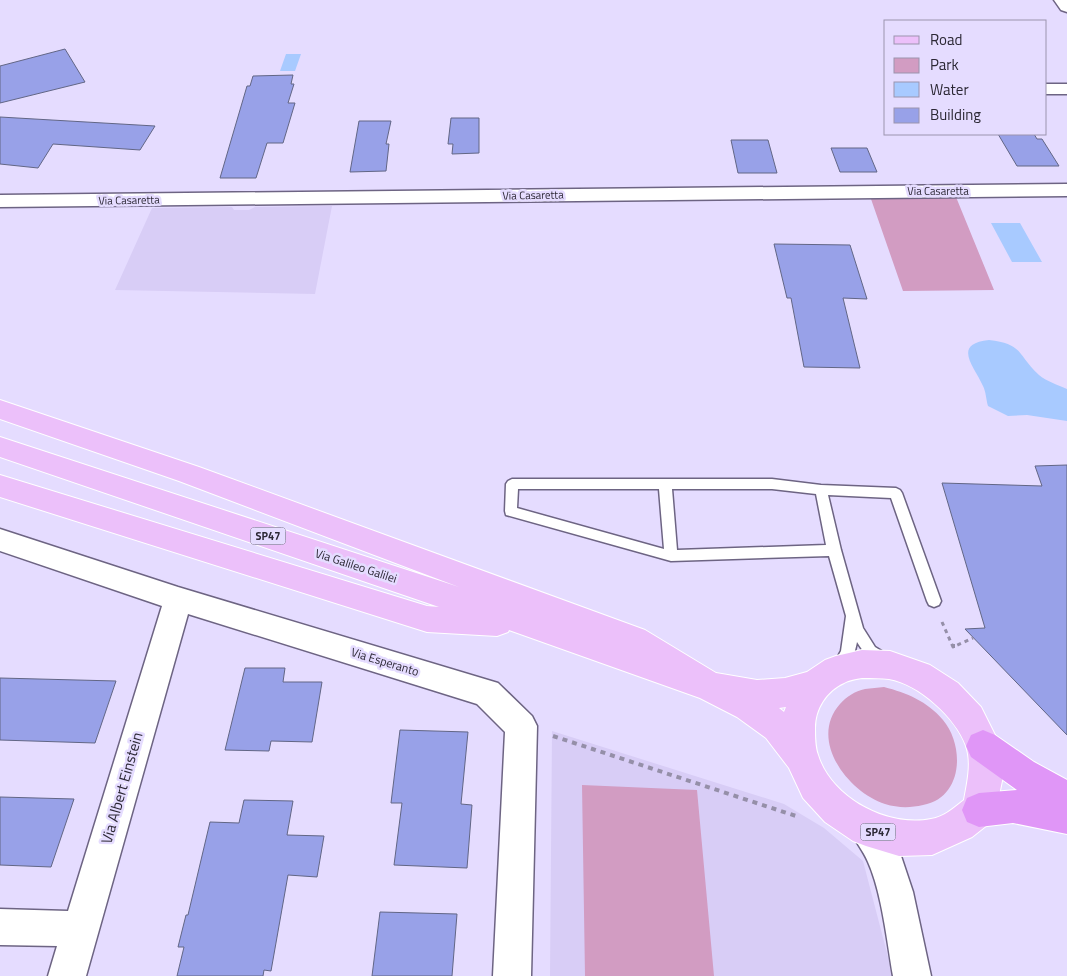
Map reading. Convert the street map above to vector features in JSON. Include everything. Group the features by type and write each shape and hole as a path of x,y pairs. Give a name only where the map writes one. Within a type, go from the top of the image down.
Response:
{"highway":[{"name":"SP47","path":"983,746 1022,774 1067,798"},
{"path":"979,810 1013,806 1067,817"}],"main road":[{"path":"0,410 189,474 634,640 710,687"},
{"name":"Via Galileo Galilei","path":"0,447 536,626 710,687 749,706 778,728 801,758 815,786 837,810 866,828 898,838 932,837 960,825 979,810 986,776 983,746 969,718 947,693 919,675 890,665 862,664 785,693 756,695 710,687"},
{"path":"0,486 427,619 536,626"},
{"name":"Via Galileo Galilei","path":"801,758 797,729 802,704 826,677"}],"street":[{"path":"1062,0 1067,7"},
{"path":"1047,88 1067,89"},
{"name":"Via Casaretta","path":"0,202 1067,190"},
{"name":"Via Esperanto","path":"0,540 178,599 487,693 521,726"},
{"name":"Via Albert Einstein","path":"67,976 178,599"},
{"path":"512,976 521,726"},
{"path":"866,828 883,853 895,892 912,976"},
{"path":"895,892 902,857 918,838"},
{"path":"0,927 81,929"}],"lane":[{"path":"834,550 671,556 511,511 512,484 772,484 821,490 896,493 934,601"},
{"path":"665,484 671,556"},
{"path":"821,490 834,550 857,630 870,650 890,665"},
{"path":"826,677 848,655 851,636 851,613"}],"path":[{"path":"934,601 953,647 973,638"},
{"path":"521,726 804,818"}],"shaded area":[{"path":"332,206 315,294 115,290 152,208 232,207 234,210 249,210 255,207"},
{"path":"552,731 784,804 824,828 863,861 893,976 550,976"}],"green space":[{"path":"956,197 994,290 903,291 871,199"},
{"path":"884,687 909,695 923,703 937,713 950,731 955,743 957,756 956,770 953,782 946,792 936,800 923,805 909,807 885,804 871,798 846,777 830,748 828,733 831,718 840,704 858,691"},
{"path":"582,785 697,790 714,976 585,976"}],"water":[{"path":"286,54 301,54 295,71 280,71"},
{"path":"991,223 1020,223 1042,262 1012,262"},
{"path":"989,340 1008,344 1019,352 1039,375 1067,389 1067,421 1027,415 1008,416 988,406 984,388 971,364 968,351 971,346 978,342"}],"building":[{"path":"65,49 85,82 0,103 0,66"},
{"path":"293,75 291,84 294,84 288,103 295,103 283,143 267,143 256,178 220,178 247,86 250,86 253,76"},
{"path":"0,117 155,126 140,150 53,144 38,168 0,164"},
{"path":"451,118 479,118 479,153 452,154 453,144 448,144"},
{"path":"359,121 391,121 386,144 389,144 386,171 350,172"},
{"path":"999,135 1035,135 1037,139 1042,139 1059,166 1017,166"},
{"path":"731,140 768,140 777,173 738,173"},
{"path":"831,148 867,148 877,172 840,172"},
{"path":"774,244 850,245 867,299 843,298 860,368 804,367 791,298 787,298"},
{"path":"1067,465 1067,735 965,629 985,628 942,483 1042,486 1035,466"},
{"path":"245,668 285,668 283,682 322,682 312,742 271,741 269,751 225,750"},
{"path":"0,678 116,681 95,743 0,740"},
{"path":"400,730 468,732 461,804 472,805 467,868 394,865 402,803 391,803"},
{"path":"0,797 74,799 51,867 0,865"},
{"path":"244,800 293,801 287,835 324,836 317,877 288,875 271,971 264,970 263,976 177,976 184,947 178,947 186,915 188,915 210,822 239,823"},
{"path":"380,912 457,914 452,976 372,976"}]}
